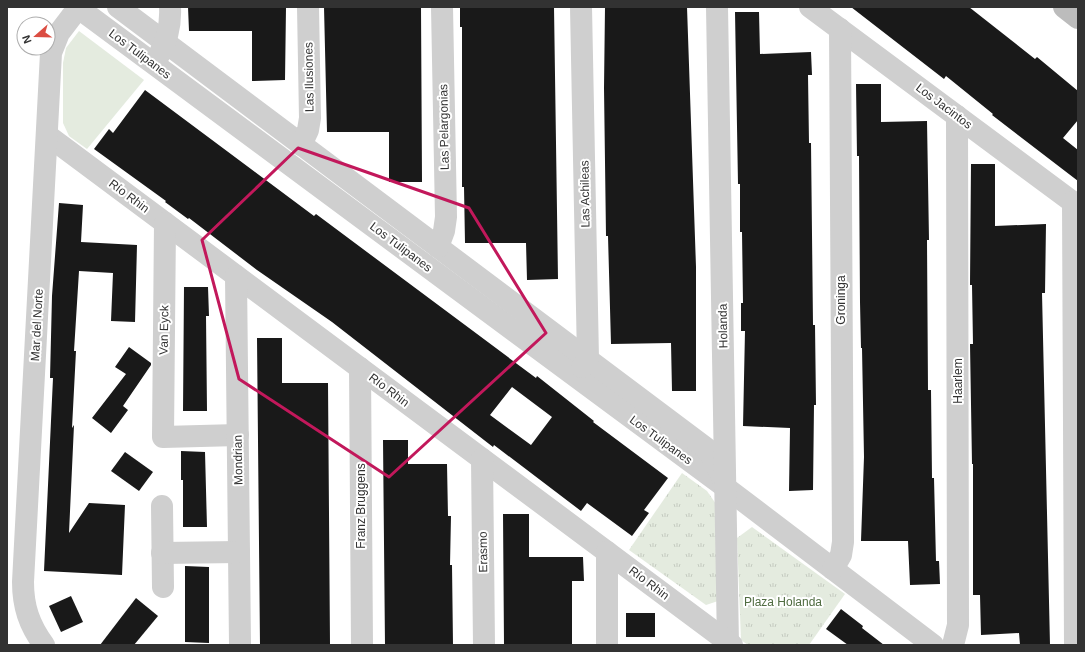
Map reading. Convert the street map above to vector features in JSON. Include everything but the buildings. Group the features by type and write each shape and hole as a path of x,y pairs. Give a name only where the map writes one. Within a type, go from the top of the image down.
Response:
{"street":[{"name":"Los Tulipanes","path":"118,7 438,247 582,368"},
{"path":"154,64 166,43 171,23 170,7"},
{"name":"Las Ilusiones","path":"302,145 308,130 310,118 308,7"},
{"name":"Las Pelargonias","path":"438,247 444,231 446,217 442,7"},
{"name":"Las Achileas","path":"581,7 582,368"},
{"name":"Holanda","path":"717,7 729,644"},
{"name":"Los Jacintos","path":"810,7 1076,204"},
{"path":"1064,7 1078,18"},
{"name":"Los Tulipanes","path":"77,8 582,368 706,448 717,465 725,487"},
{"name":"Mar del Norte","path":"44,645 30,624 26,610 23,582 51,53 59,33 77,8"},
{"name":"Groninga","path":"833,569 841,555 843,542 840,29"},
{"name":"Haarlem","path":"953,645 958,625 957,116"},
{"name":"Río Rhin","path":"47,135 729,644"},
{"path":"1075,645 1076,204"},
{"name":"Van Eyck","path":"165,223 162,437 238,435"},
{"name":"Mondrian","path":"236,276 240,645"},
{"name":"Franz Bruggens","path":"360,368 362,645"},
{"name":"Erasmo","path":"482,459 484,645"},
{"path":"725,487 933,645"},
{"path":"162,506 163,587"},
{"path":"162,553 239,552"},
{"path":"607,552 607,645"}],"highlighted area":[{"path":"298,148 469,208 546,333 389,477 239,379 202,240"}],"green space":[{"path":"79,31 144,80 87,149 69,136 63,123 63,63 66,48"},
{"path":"682,473 707,491 716,504 718,601 706,605 629,550"},
{"name":"Plaza Holanda","path":"752,527 845,594 809,645 748,645 741,640 737,538"}]}
